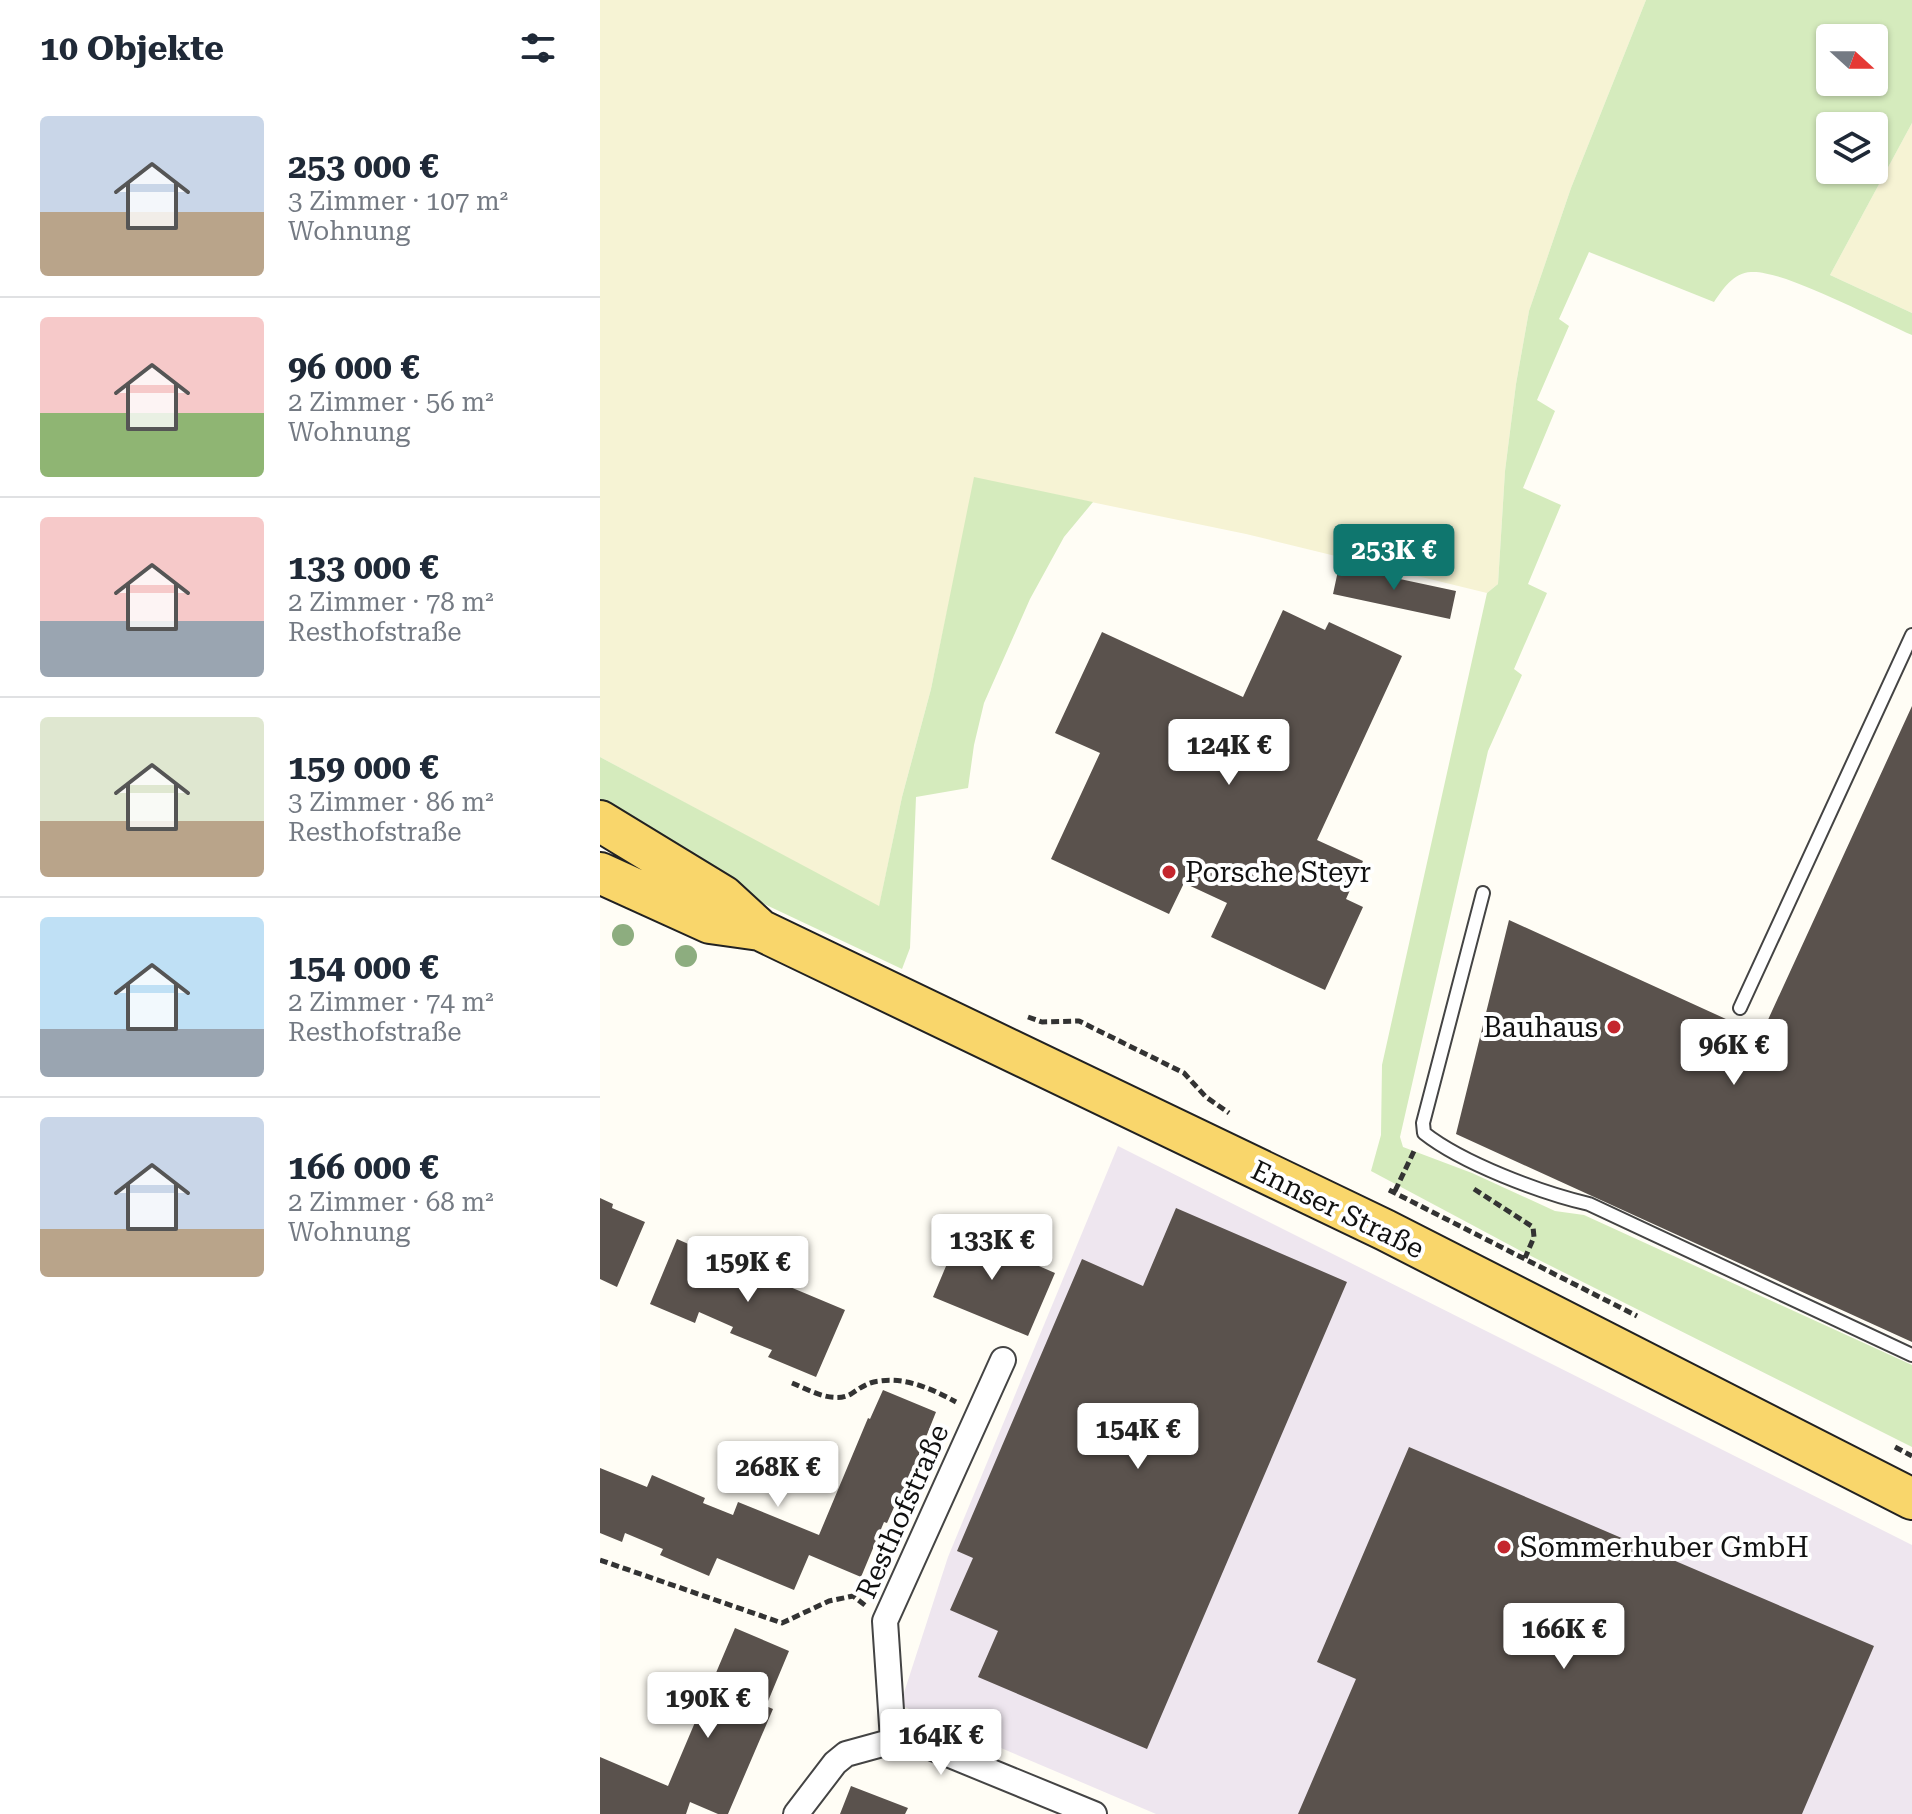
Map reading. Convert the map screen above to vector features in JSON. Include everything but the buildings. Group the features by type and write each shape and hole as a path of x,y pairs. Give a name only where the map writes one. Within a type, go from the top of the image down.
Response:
{"main road":[{"name":"Ennser Straße","path":"600,821 723,896 760,930 1385,1230 1912,1499"},
{"name":"Ennser Straße","path":"600,873 710,923 760,930"}],"street":[{"name":"Resthofstraße","path":"893,1740 885,1621 1003,1360"},
{"path":"796,1814 835,1763 846,1754 893,1740 928,1746 1094,1814"}],"lane":[{"path":"1740,1008 1912,635"},
{"path":"1483,893 1423,1123 1424,1133 1442,1147 1553,1196 1589,1204 1912,1355"}],"path":[{"path":"1395,1191 1424,1133"},
{"path":"1442,1147 1455,1176 1533,1227 1534,1237 1525,1258"},
{"path":"792,1383 816,1394 834,1397 848,1396 863,1385 877,1381 903,1380 939,1393 978,1414"},
{"path":"600,1560 782,1623 829,1601 853,1596 885,1621"}],"shaded area":[{"path":"600,0 1646,0 1571,188 1529,311 1505,471 1498,584 1487,593 1246,534 975,478 931,689 902,797 879,907 600,757"},
{"path":"1912,123 1912,313 1830,275 1879,184 1888,184 1888,167"},
{"path":"1118,1146 1912,1545 1912,1814 1156,1814 900,1705 948,1557"}],"green space":[{"path":"1646,0 1912,0 1912,123 1888,167 1888,112 1816,112 1816,184 1879,184 1830,275 1912,313 1912,335 1831,297 1765,273 1739,275 1729,282 1714,302 1589,252 1559,319 1569,326 1537,400 1555,411 1523,488 1561,505 1528,584 1547,593 1514,669 1522,675 1488,751 1400,1137 1403,1147 1472,1173 1555,1211 1584,1215 1912,1365 1912,1447 1519,1250 1371,1171 1381,1135 1382,1065 1487,593 1498,584 1505,471 1529,311 1571,188"},
{"path":"974,477 1093,502 1064,537 1030,599 984,703 968,788 916,797 910,948 902,969 747,896 600,803 600,757 879,906 902,797 931,689"}],"place":[{"name":"Porsche Steyr","path":"1169,872"},
{"name":"Bauhaus","path":"1614,1027"},
{"name":"Sommerhuber GmbH","path":"1504,1547"}]}
